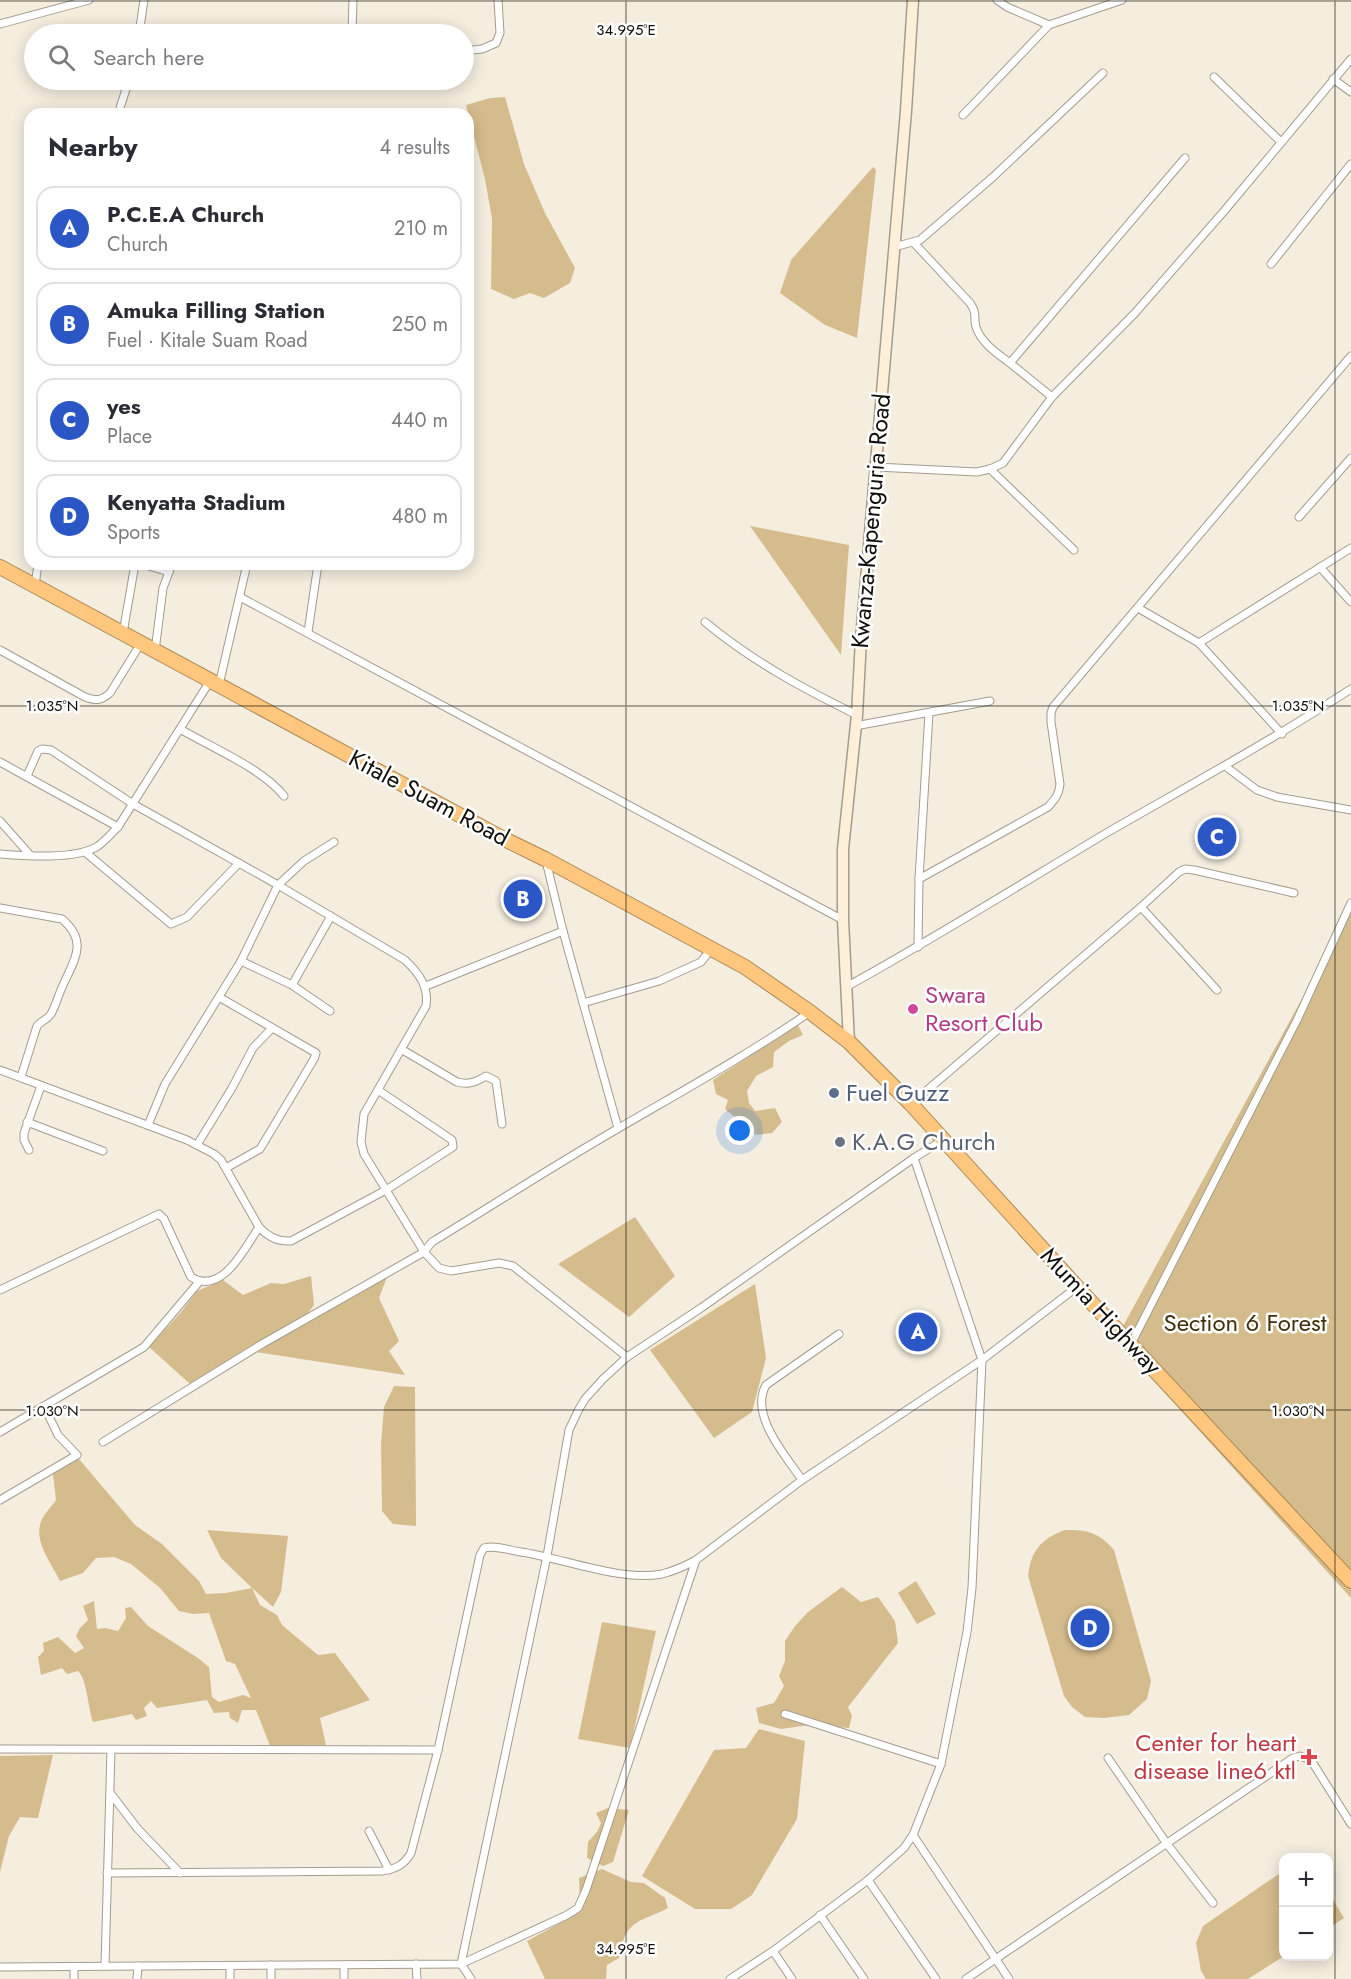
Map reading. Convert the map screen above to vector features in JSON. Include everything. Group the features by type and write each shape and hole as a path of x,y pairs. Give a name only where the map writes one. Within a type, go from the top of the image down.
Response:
{"highway":[{"name":"Kitale Suam Road","path":"0,567 745,967 849,1042"},
{"name":"Mumia Highway","path":"849,1042 911,1104 1077,1287 1351,1581"}],"street":[{"path":"0,24 88,0"},
{"path":"140,24 144,0"},
{"path":"352,24 353,0"},
{"path":"474,50 496,43 500,33 498,0"},
{"name":"Kwanza-Kapenguria Road","path":"849,1042 843,920 843,849 856,721 913,0"},
{"path":"997,0 1007,8 1049,25"},
{"path":"963,115 1049,25 1122,0"},
{"path":"876,467 977,472 990,470 1003,463 1052,398 1135,313 1225,210 1351,59"},
{"path":"894,247 914,243 927,234 993,177 1103,73"},
{"path":"1214,77 1281,142"},
{"path":"1333,79 1351,92"},
{"path":"120,108 126,90"},
{"path":"1010,363 1185,158"},
{"path":"1271,264 1351,164"},
{"path":"914,243 970,303 976,312 976,326 992,350 1052,398"},
{"path":"919,879 1048,807 1055,799 1059,793 1060,784 1051,713 1053,707 1351,356"},
{"path":"1299,517 1351,458"},
{"path":"990,470 1074,550"},
{"path":"1199,643 1351,548"},
{"path":"1320,567 1351,602"},
{"path":"35,587 37,570"},
{"path":"123,633 134,570"},
{"path":"155,651 163,588 169,572 162,570"},
{"path":"0,855 85,852 97,847 118,827 180,729 215,683 246,570"},
{"path":"308,632 317,570"},
{"path":"240,597 843,920"},
{"path":"1138,608 1199,643 1282,734"},
{"path":"705,622 769,669 856,721 929,713 990,701"},
{"path":"0,650 95,701 103,699 110,693 141,643"},
{"path":"846,987 918,947 1107,833 1282,734 1351,690"},
{"path":"918,947 919,879 929,713"},
{"path":"180,729 254,771 278,788 284,796"},
{"path":"27,776 38,751 51,750 133,804 278,885 405,960 426,986 426,1006 364,1114 361,1143 364,1154 424,1252 439,1268 451,1271 499,1263 513,1266 627,1357"},
{"path":"0,762 118,827"},
{"path":"1225,766 1257,790 1277,797 1351,810"},
{"path":"0,821 30,855"},
{"path":"148,1125 165,1084 241,961 278,885 304,861 334,842"},
{"path":"85,852 171,924 187,917 239,863"},
{"path":"545,859 618,1128"},
{"path":"911,1104 1141,907 1171,877 1185,869 1294,893"},
{"path":"1131,1344 1297,1020 1351,903"},
{"path":"1141,907 1217,990"},
{"path":"0,908 63,919 74,932 78,948 76,960 50,1017 39,1022 37,1026 21,1077"},
{"path":"292,985 331,916"},
{"path":"426,986 563,931"},
{"path":"583,1003 659,981 701,962 711,949"},
{"path":"241,961 292,985 330,1011"},
{"path":"219,997 316,1053 260,1149 225,1168"},
{"path":"103,1442 262,1344 424,1252 432,1242 618,1128 712,1075 810,1012"},
{"path":"197,1145 232,1088 253,1048 272,1028"},
{"path":"401,1049 457,1082 475,1083 486,1076 496,1081 502,1124"},
{"path":"0,1070 148,1125 214,1154 221,1160 265,1234 277,1240 291,1241 386,1190 450,1150 452,1140 378,1090"},
{"path":"29,1150 24,1140 27,1122 41,1086"},
{"path":"27,1122 103,1151"},
{"path":"471,1979 461,1964 547,1556 569,1430 585,1399 627,1357 943,1140"},
{"path":"729,1979 773,1951 868,1880 903,1848 913,1835 941,1764 967,1632 972,1588 982,1360 914,1158"},
{"path":"0,1290 159,1214 164,1219 191,1277 199,1282"},
{"path":"0,1432 144,1347 199,1282 216,1279 228,1271 259,1227"},
{"path":"107,1873 389,1870 400,1866 411,1853 438,1750 458,1650 482,1551 487,1547 547,1556 601,1570 632,1575 659,1575 678,1570 696,1560 802,1480 982,1360 1077,1287"},
{"path":"802,1480 772,1435 761,1404 762,1393 766,1385 839,1334"},
{"path":"0,1500 77,1455 58,1435 44,1406"},
{"path":"0,1967 461,1964 567,1915 578,1908 586,1890 696,1560"},
{"path":"785,1714 941,1764"},
{"path":"0,1749 438,1750"},
{"path":"105,1966 111,1750"},
{"path":"966,1979 1287,1762 1300,1756 1311,1760 1351,1824"},
{"path":"1108,1758 1167,1844 1212,1903"},
{"path":"111,1794 137,1828 180,1873"},
{"path":"369,1832 389,1870"},
{"path":"913,1835 1010,1979"},
{"path":"868,1880 936,1979"},
{"path":"820,1916 864,1979"},
{"path":"773,1951 792,1979"},
{"path":"416,1964 417,1979"},
{"path":"271,1965 271,1979"},
{"path":"344,1965 344,1979"},
{"path":"137,1979 138,1966"},
{"path":"230,1966 230,1979"},
{"path":"74,1967 74,1979"}],"green space":[{"path":"505,97 524,164 545,213 575,268 570,283 544,298 530,293 514,299 491,289 492,219 474,136 474,108 467,108 466,105 490,98"},
{"path":"873,167 876,170 857,338 825,325 780,293 791,260"},
{"path":"750,526 849,545 841,655"},
{"name":"Section 6 Forest","path":"1351,909 1351,1598 1116,1339"},
{"path":"798,1025 803,1035 789,1041 774,1052 773,1067 756,1076 747,1091 749,1103 755,1111 775,1108 782,1122 772,1133 756,1135 725,1109 728,1100 716,1094 713,1080"},
{"path":"635,1217 675,1276 629,1317 558,1264"},
{"path":"311,1276 314,1305 308,1313 190,1384 149,1347 197,1291 223,1280 243,1295 271,1283 284,1284"},
{"path":"387,1277 379,1298 399,1341 389,1351 405,1375 256,1352"},
{"path":"755,1284 766,1358 752,1412 714,1438 650,1350"},
{"path":"394,1386 415,1387 416,1526 393,1524 382,1511 381,1444 384,1407"},
{"path":"79,1459 135,1525 162,1544 199,1581 206,1594 252,1588 260,1605 277,1615 282,1625 318,1655 335,1653 370,1700 320,1718 326,1745 270,1746 256,1710 242,1710 238,1723 230,1718 229,1712 214,1713 207,1700 157,1708 151,1701 144,1708 147,1716 136,1720 132,1714 93,1722 85,1687 78,1671 67,1674 62,1668 41,1675 38,1657 44,1651 43,1643 58,1637 75,1653 84,1648 76,1636 88,1620 83,1606 94,1601 97,1629 118,1631 126,1618 125,1608 131,1607 148,1626 209,1667 212,1697 219,1702 243,1695 251,1698 235,1664 226,1661 209,1613 193,1614 179,1611 160,1588 131,1564 114,1557 96,1558 83,1573 60,1581 41,1543 40,1527 43,1517 56,1500 53,1474"},
{"path":"207,1530 288,1536 281,1592 273,1607 221,1558"},
{"path":"1065,1530 1092,1533 1103,1539 1114,1550 1151,1681 1147,1699 1129,1715 1104,1718 1085,1717 1072,1707 1064,1696 1028,1576 1032,1559 1039,1547 1050,1537"},
{"path":"916,1581 936,1614 917,1624 898,1593"},
{"path":"842,1587 861,1602 878,1597 895,1621 898,1643 848,1707 852,1716 849,1728 810,1725 781,1729 759,1723 756,1708 774,1703 784,1686 779,1676 785,1661 785,1641 808,1612"},
{"path":"602,1622 656,1631 630,1748 578,1739"},
{"path":"759,1729 805,1741 797,1819 752,1895 731,1909 695,1909 642,1876 714,1750 746,1748"},
{"path":"53,1755 38,1818 20,1817 9,1836 0,1872 0,1756"},
{"path":"608,1808 629,1810 613,1862 603,1866 587,1858 588,1842 601,1823 596,1813"},
{"path":"602,1869 631,1882 644,1883 665,1898 668,1908 634,1924 626,1934 619,1958 607,1965 606,1979 545,1979 527,1941 580,1912 579,1878"},
{"path":"1279,1874 1279,1959 1248,1979 1206,1979 1201,1971 1196,1943 1203,1926"},
{"path":"1333,1900 1344,1918 1333,1925"}],"place":[{"name":"yes","path":"1217,837"},
{"name":"Amuka Filling Station","path":"523,899"},
{"name":"Swara Resort Club","path":"913,1009"},
{"name":"Fuel Guzz","path":"834,1093"},
{"name":"K.A.G Church","path":"840,1142"},
{"name":"P.C.E.A Church","path":"918,1332"},
{"name":"Kenyatta Stadium","path":"1090,1628"},
{"name":"Center for heart disease line6 ktl","path":"1309,1757"}]}
